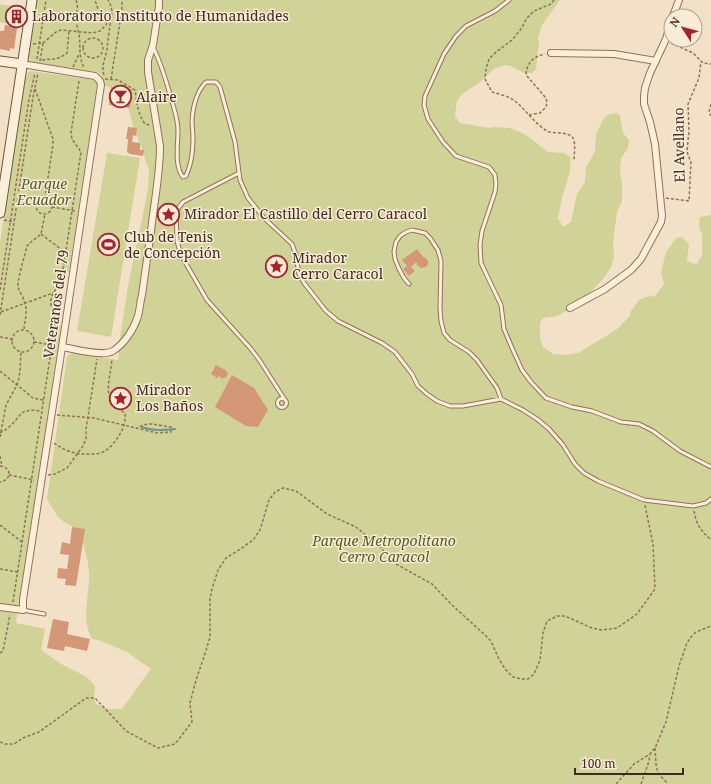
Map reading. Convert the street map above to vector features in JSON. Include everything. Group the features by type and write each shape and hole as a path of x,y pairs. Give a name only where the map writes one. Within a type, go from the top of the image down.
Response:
{"main road":[{"path":"0,213 1,198 32,0"},
{"path":"0,61 22,64"}],"street":[{"path":"62,347 106,354 113,351 128,336 138,315 158,184 160,146 148,72 148,60 152,45 159,0"},
{"path":"570,308 605,288 632,270 641,259 661,222 662,216 655,144 644,104 645,88 650,73 663,45"},
{"path":"551,53 614,54 656,61"},
{"path":"22,64 38,65 88,75"},
{"name":"Veteranos del 79","path":"23,610 101,85 97,77 88,75"},
{"path":"0,607 23,610"}],"lane":[{"path":"509,0 495,11 466,26 456,36 444,54 426,96 424,105 428,119 443,142 456,156 489,167 495,175 495,192 482,231 480,244 481,263 501,305 504,329 512,348 522,370 546,398 572,407 592,411 621,422 639,424 652,431 680,451 711,467"},
{"path":"152,45 158,57 176,114 178,130 178,165 183,177 186,176 188,171 193,138 192,121 197,98 206,82 216,82 220,87 234,142 240,180 248,198 264,218 292,244 304,283 326,311 338,321 382,343 396,352 412,374 418,386 427,394 437,401 450,406 463,406 500,399 523,410 549,429 563,445 575,464 584,473 598,481 644,500 693,506 706,503 711,499"},
{"path":"239,173 184,202 176,211 177,241 182,255 207,300 251,349 260,361 278,389 285,400 287,403 286,406 282,408 278,405 278,389"},
{"path":"409,284 399,269 394,251 396,242 400,236 412,230 425,233 438,250 441,261 440,308 444,332 450,340 469,352 477,360 497,388 500,399"},
{"path":"278,401 281,399 285,400"},
{"path":"23,610 44,614"}],"path":[{"path":"0,315 35,89 46,0"},
{"path":"70,72 76,63 80,44 76,17 78,6 76,0"},
{"path":"26,44 43,43 56,32 61,30 93,33 100,31 106,25 106,22 104,15 98,9 95,0"},
{"path":"108,0 112,12 103,64 105,79 118,80 135,90 140,117 145,124 157,127"},
{"path":"111,79 122,9 122,0"},
{"path":"554,0 551,4 534,10 527,18 522,29 512,40 496,52 490,59 486,69 485,79 492,92 514,100 537,124 548,132 555,134 567,134 572,137 574,140 574,160"},
{"path":"38,65 56,59 67,53 69,31"},
{"path":"93,33 93,38"},
{"path":"93,38 99,39 104,47 100,56 91,58 85,54 83,48 87,40 93,38"},
{"path":"0,290 29,99 43,43"},
{"path":"681,48 693,53 701,62 711,64"},
{"path":"529,115 540,113 546,107 547,103 546,98 526,75 527,67 536,57 551,53"},
{"path":"79,54 88,75"},
{"name":"El Avellano","path":"660,198 689,201 691,162 687,151 689,131 688,104 700,78 701,62"},
{"path":"0,653 3,651 13,603 56,318 50,306 53,293 61,283 81,152 70,133 79,80"},
{"path":"35,89 53,139 45,198"},
{"path":"711,104 709,112 711,116"},
{"path":"35,205 39,200 45,198"},
{"path":"45,198 50,202 52,208"},
{"path":"17,202 35,205"},
{"path":"35,205 37,212 42,214 50,211 52,208"},
{"path":"52,208 82,212"},
{"path":"24,329 26,313 25,302 18,287 20,276 27,246 41,234 45,214"},
{"path":"0,220 14,222"},
{"path":"41,234 66,254 75,259"},
{"path":"0,312 53,293"},
{"path":"24,329 28,330 33,335 34,342 31,349 20,352 14,348 12,339 15,332 24,329"},
{"path":"0,337 12,339"},
{"path":"34,342 52,345"},
{"path":"48,438 60,447 77,453 92,454 104,452 114,443 124,425 125,413 114,406 109,394 113,351"},
{"path":"0,437 6,405 17,385 20,370 20,352"},
{"path":"42,475 55,474 67,468 83,446 86,439 86,429 99,353"},
{"path":"0,372 33,398 43,400"},
{"path":"0,433 9,427 20,414 26,411 41,410"},
{"path":"51,415 94,418 158,433 171,432 171,427 153,424 143,425 137,428"},
{"path":"0,456 1,466 4,466 8,470 9,475 6,480 0,482"},
{"path":"9,475 41,482"},
{"path":"0,742 5,744 14,744 23,738 39,732 86,698 95,698 126,731 158,748 175,744 192,722 190,703 210,637 210,599 218,570 226,558 252,540 260,530 268,500 275,492 284,488 296,491 327,514 356,528 380,547 396,564 432,584 452,605 485,635 490,641 505,670 513,677 522,680 528,679 534,674 540,660 543,633 547,621 557,616 565,616 592,628 602,630 617,628 637,614 655,589 653,544 644,500"},
{"path":"693,506 696,523 711,540"},
{"path":"0,525 22,542"},
{"path":"0,569 18,572"},
{"path":"616,784 634,764 650,754 655,748 666,722 679,666 687,643 696,632 711,626"},
{"path":"655,748 658,773 668,784"},
{"path":"642,784 650,754"}],"green space":[{"name":"Parque Metropolitano Cerro Caracol","path":"37,0 560,0 542,25 538,38 539,43 536,69 532,73 524,73 511,66 505,65 494,69 480,82 461,95 457,101 455,116 460,123 489,128 510,128 529,137 548,152 564,153 570,157 569,173 558,218 563,227 571,222 577,194 585,182 586,168 595,151 596,135 602,121 607,115 617,113 620,116 623,133 629,140 628,148 621,158 620,172 622,201 617,212 613,242 614,257 611,267 603,279 587,296 557,316 543,318 540,323 540,338 543,347 553,354 566,355 578,353 616,330 628,318 639,300 645,297 655,296 664,284 661,273 666,252 676,238 682,237 689,244 687,261 696,265 702,256 702,234 699,227 700,217 711,215 711,784 0,784 0,243 25,77 27,73 31,71 94,80 97,82 97,85 69,271 67,272 64,283 54,293 53,305 59,319 59,326 61,327 16,623 45,629 41,650 63,665 87,677 95,686 94,699 96,704 109,709 122,709 151,669 127,652 99,640 92,639 86,618 89,578 88,566 79,530 58,517 47,499 67,357 70,354 75,353 118,360 128,286 148,189 149,171 134,129 124,93 114,88 105,86 102,77 98,72 34,62 30,60 28,55"},
{"path":"0,4 11,6 8,24 0,22"},
{"name":"Club de Tenis de Concepción","path":"107,153 140,158 111,337 77,331"}],"building":[{"path":"15,7 20,8 14,49 10,48 10,51 0,49 0,31 4,31 5,25 12,26"},
{"name":"Alaire","path":"111,87 132,89 130,108 109,105"},
{"path":"128,127 137,128 136,136 133,135 132,142 140,143 140,150 144,150 143,156 130,154 127,152 128,139 126,139"},
{"path":"417,249 423,257 426,258 428,264 426,267 421,268 416,262 411,267 415,271 409,276 403,269 407,266 402,260"},
{"path":"216,365 227,371 226,372 228,373 226,378 224,377 223,379 219,376 217,378 211,374"},
{"path":"232,375 254,388 268,410 258,427 246,426 215,407"},
{"path":"72,527 85,529 76,586 65,585 66,579 57,578 58,568 67,569 69,555 60,554 62,542 70,544"},
{"path":"53,619 69,622 67,634 90,639 87,651 65,646 64,651 47,648"}],"waterway":[{"path":"142,427 154,430 175,429"}],"place":[{"name":"Laboratorio Instituto de Humanidades","path":"16,16"},
{"name":"Alaire","path":"121,97"},
{"name":"Mirador El Castillo del Cerro Caracol","path":"169,214"},
{"name":"Club de Tenis de Concepción","path":"109,245"},
{"name":"Mirador Cerro Caracol","path":"277,266"},
{"name":"Mirador Los Baños","path":"121,398"}],"park label":[{"name":"Parque Ecuador","path":"44,192"}]}
